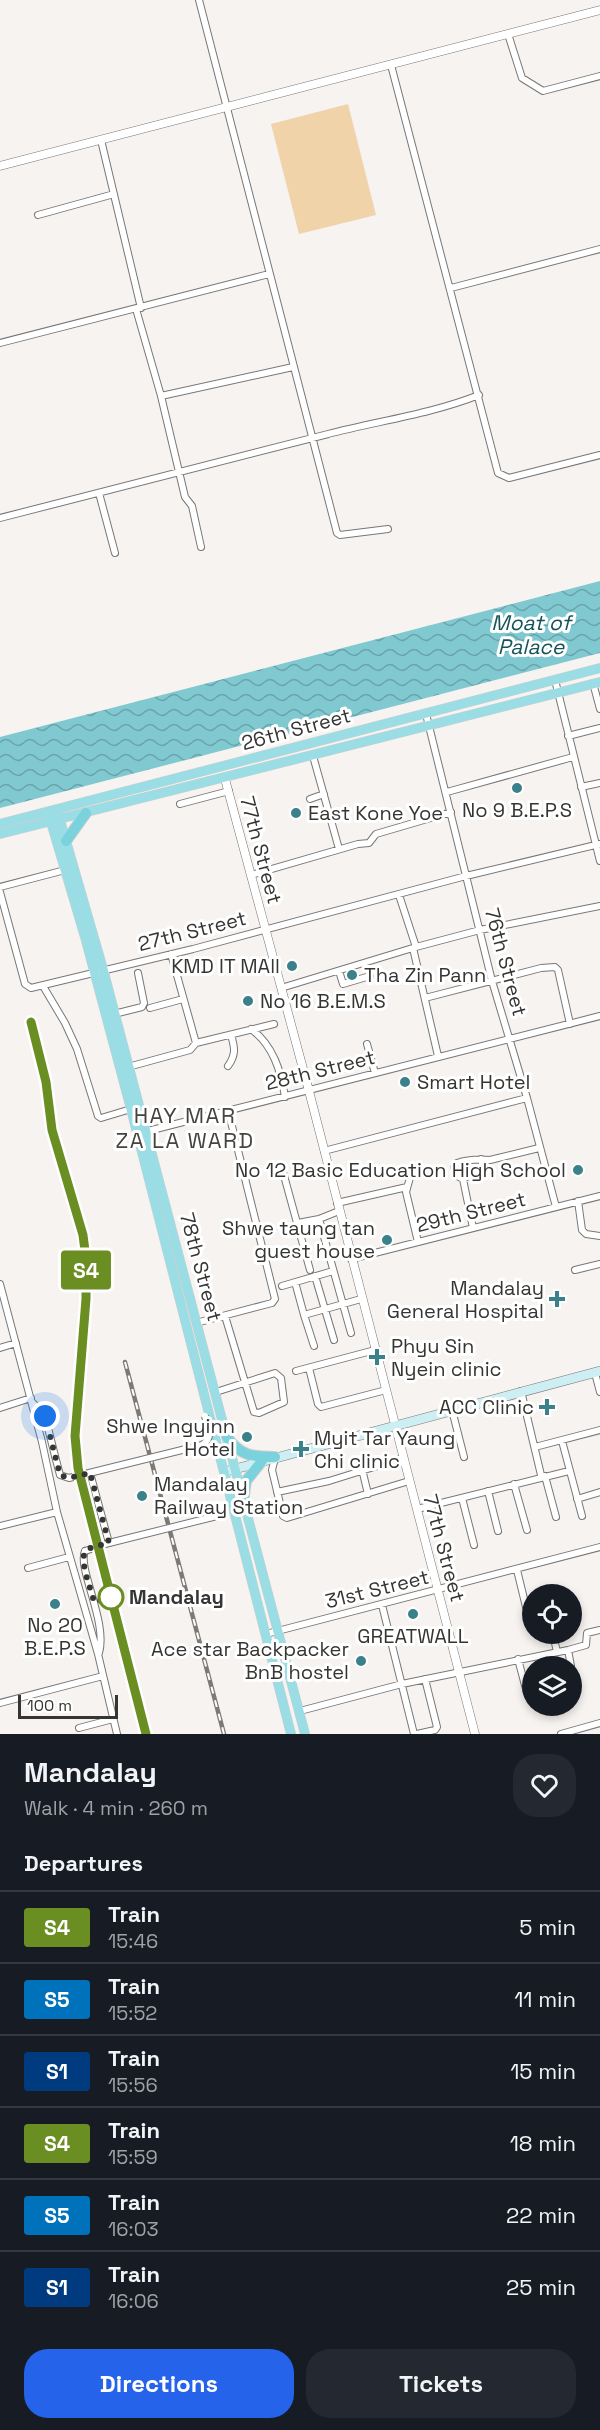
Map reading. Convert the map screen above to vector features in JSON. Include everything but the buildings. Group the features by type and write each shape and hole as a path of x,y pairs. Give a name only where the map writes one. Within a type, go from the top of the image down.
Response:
{"highway":[{"path":"66,841 86,813"},
{"path":"226,1437 241,1453 256,1457 275,1457"},
{"path":"243,1502 246,1480 262,1461"}],"main road":[{"name":"26th Street","path":"0,824 54,815 86,813 313,756 427,719 600,668"},
{"name":"26th Street","path":"0,834 54,815 427,719 597,683"},
{"name":"78th Street","path":"54,815 66,841 131,1109 142,1132 216,1392 305,1734"},
{"name":"78th Street","path":"54,815 65,870 114,1014 198,1370 291,1734"},
{"path":"224,1472 597,1372"}],"street":[{"path":"199,0 337,533 340,535 388,530"},
{"path":"0,166 600,10"},
{"path":"508,34 522,78 543,91 600,76"},
{"path":"391,65 498,471 503,477 509,478 600,455"},
{"path":"101,140 185,497 192,506 201,547"},
{"path":"38,215 114,194"},
{"path":"451,288 600,249"},
{"path":"0,343 269,274"},
{"path":"161,396 293,367"},
{"path":"0,518 323,435 457,404 479,395"},
{"path":"99,493 115,553"},
{"path":"555,680 573,757 598,845 600,861"},
{"path":"597,683 600,709"},
{"name":"76th Street","path":"427,719 447,792 492,981 556,1207"},
{"path":"568,736 600,728"},
{"path":"313,756 339,849"},
{"path":"447,792 573,757"},
{"name":"77th Street","path":"225,778 309,1091 475,1734"},
{"path":"581,787 600,783"},
{"path":"180,804 228,791"},
{"path":"310,799 324,794"},
{"path":"251,875 339,849 369,843 376,834 451,812"},
{"name":"27th Street","path":"43,986 466,876 598,845"},
{"path":"0,887 65,870"},
{"path":"0,892 26,984 31,988 43,986 65,1023 78,1049 98,1116 101,1118 131,1109"},
{"path":"399,894 415,947 438,1056"},
{"path":"281,988 415,947 480,930 600,906"},
{"path":"171,954 196,1043"},
{"path":"425,998 541,968 555,967 558,970 570,1024"},
{"path":"339,971 343,984 370,976"},
{"path":"114,1014 142,1006 144,1003 138,973"},
{"path":"150,1008 183,999"},
{"name":"28th Street","path":"142,1132 600,1016"},
{"path":"127,1067 190,1050 196,1043 273,1024"},
{"path":"251,1029 265,1041 277,1064 285,1097"},
{"path":"228,1066 233,1059 235,1049 231,1035"},
{"path":"368,1044 375,1073"},
{"path":"324,1151 527,1098"},
{"path":"196,1323 272,1304 275,1299 228,1110"},
{"path":"463,1179 457,1176 454,1165 471,1159 490,1160 540,1148"},
{"path":"463,1179 483,1168 481,1159"},
{"path":"283,1172 310,1270"},
{"path":"411,1174 407,1187 418,1242"},
{"path":"463,1179 473,1228"},
{"path":"298,1223 319,1219 338,1207 407,1187"},
{"name":"29th Street","path":"351,1259 600,1196"},
{"path":"578,1201 582,1230 586,1234 600,1236"},
{"path":"319,1219 351,1333"},
{"path":"575,1270 600,1264"},
{"path":"282,1286 333,1271"},
{"path":"315,1276 334,1340"},
{"path":"295,1282 314,1346"},
{"path":"0,1284 31,1399 57,1512 98,1653 117,1734"},
{"path":"304,1315 361,1299"},
{"path":"216,1392 244,1382 275,1373 278,1375 284,1402 256,1413 244,1382 225,1316"},
{"path":"0,1348 16,1344"},
{"path":"296,1371 375,1350"},
{"path":"309,1368 318,1404 321,1407 386,1390"},
{"path":"31,1399 45,1416 59,1472 63,1477 69,1478 206,1443 210,1433 198,1370"},
{"path":"597,1372 600,1392"},
{"path":"521,1391 542,1477 556,1517"},
{"path":"0,1408 31,1399"},
{"path":"452,1410 464,1457"},
{"path":"535,1448 600,1430"},
{"path":"562,1441 582,1516"},
{"path":"275,1457 272,1470 283,1516 287,1518 409,1481"},
{"path":"277,1492 329,1481 404,1458"},
{"path":"362,1470 368,1494"},
{"path":"417,1509 569,1471"},
{"path":"90,1473 109,1543"},
{"path":"514,1484 527,1530"},
{"path":"488,1491 498,1531"},
{"path":"577,1499 600,1492"},
{"path":"462,1498 474,1545"},
{"path":"0,1526 57,1512"},
{"path":"98,1653 101,1645 100,1624 83,1562 88,1549 221,1514 231,1518 246,1567 250,1572"},
{"name":"31st Street","path":"266,1634 600,1547"},
{"path":"28,1568 69,1557"},
{"path":"517,1570 522,1591"},
{"path":"382,1605 416,1734 435,1730 437,1727 425,1679"},
{"path":"300,1711 402,1684 568,1650 586,1645 587,1633 599,1633"},
{"path":"555,1644 557,1652"},
{"path":"568,1650 569,1656"},
{"path":"518,1659 522,1674"},
{"path":"0,1703 103,1676"},
{"path":"79,1728 113,1719"},
{"path":"561,1734 573,1733 600,1724"}],"shaded area":[{"path":"348,104 376,215 299,234 271,124"}],"water":[{"name":"Moat of Palace","path":"600,581 600,653 0,808 0,737"}],"railway":[{"path":"31,1022 46,1082 52,1130 83,1235 86,1259 86,1299 75,1436 78,1468 146,1734"},
{"path":"125,1362 224,1734"}],"train":[{"name":"S4","path":"31,1022 46,1082 52,1130 83,1235 86,1259 86,1299 75,1436 78,1468 146,1734"}],"place":[{"name":"No 9 B.E.P.S","path":"517,788"},
{"name":"East Kone Yoe","path":"296,813"},
{"name":"KMD IT MAll","path":"292,966"},
{"name":"Tha Zin Pann","path":"352,975"},
{"name":"No 16 B.E.M.S","path":"248,1001"},
{"name":"Smart Hotel","path":"405,1082"},
{"name":"No 12 Basic Education High School","path":"578,1170"},
{"name":"Shwe taung tan guest house","path":"387,1240"},
{"name":"Mandalay General Hospital","path":"557,1299"},
{"name":"Phyu Sin Nyein clinic","path":"377,1357"},
{"name":"ACC Clinic","path":"547,1407"},
{"name":"Shwe Ingyinn Hotel","path":"247,1437"},
{"name":"Myit Tar Yaung Chi clinic","path":"301,1449"},
{"name":"Mandalay Railway Station","path":"142,1496"},
{"name":"Mandalay","path":"111,1597"},
{"name":"No 20 B.E.P.S","path":"55,1604"},
{"name":"GREATWALL","path":"413,1614"},
{"name":"Ace star Backpacker BnB hostel","path":"361,1661"}],"district":[{"name":"HAY MAR ZA LA WARD","path":"185,1128"}],"route":[{"path":"45,1416 60,1475 69,1478 90,1473 109,1543 85,1551 83,1562 94,1602 111,1597"}]}
